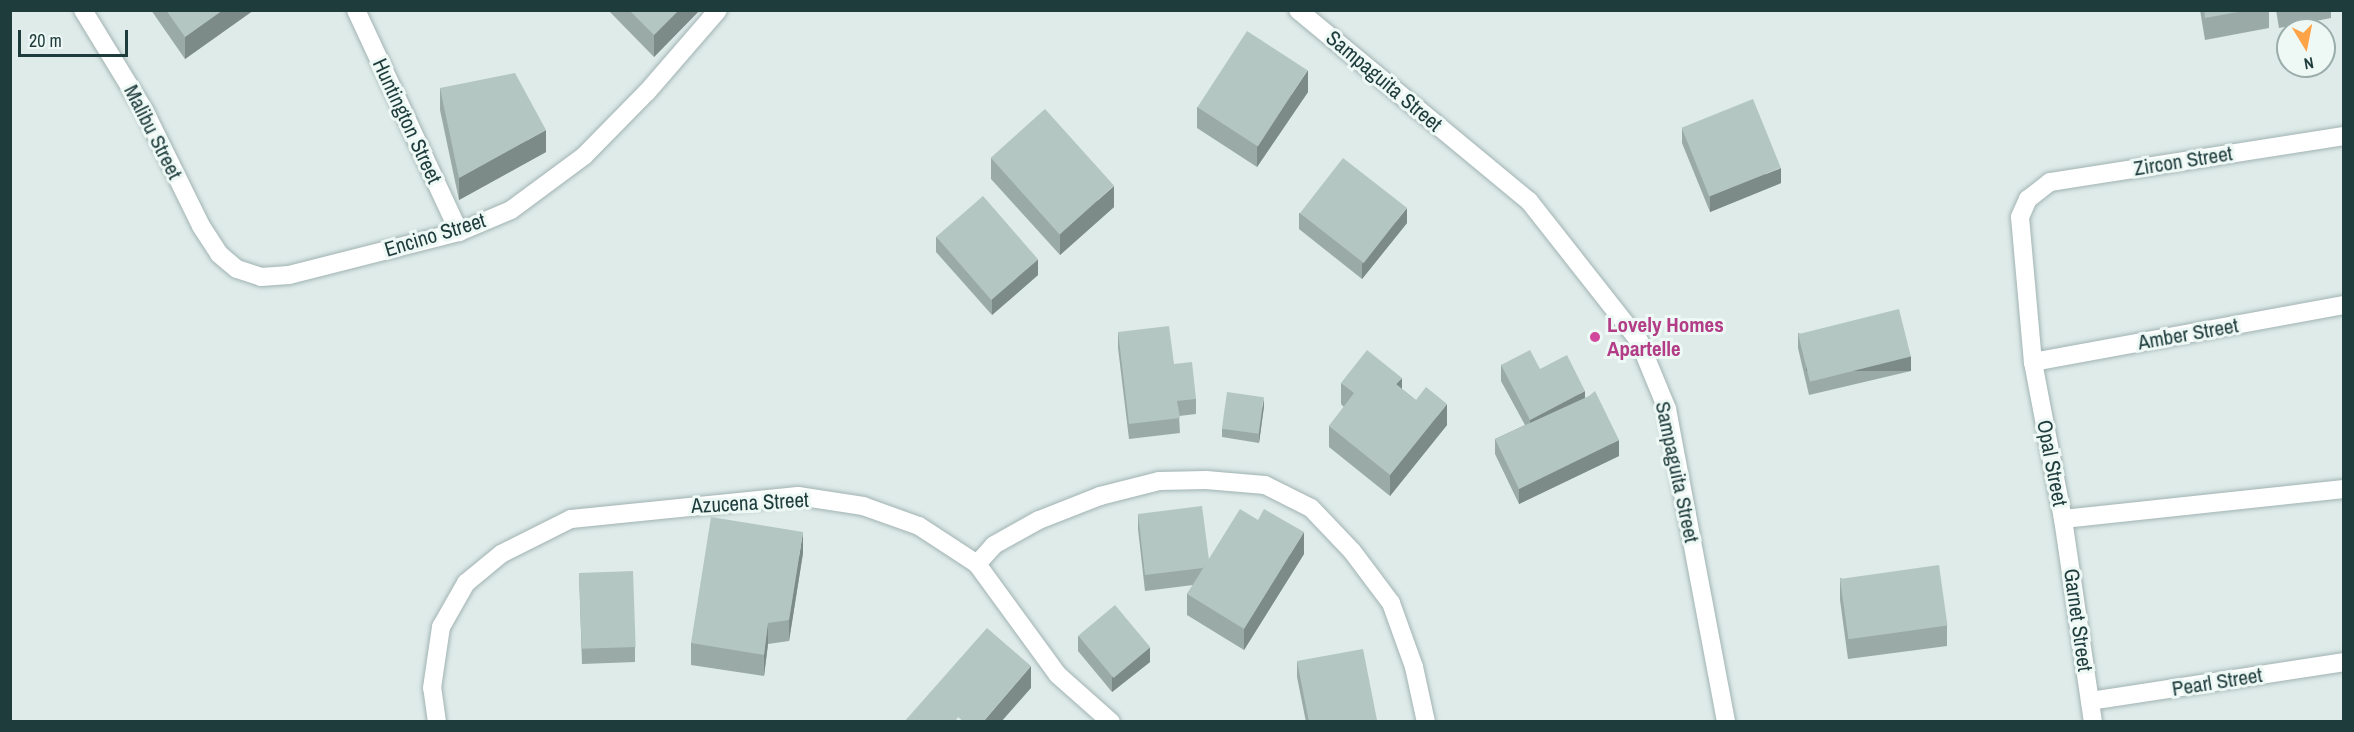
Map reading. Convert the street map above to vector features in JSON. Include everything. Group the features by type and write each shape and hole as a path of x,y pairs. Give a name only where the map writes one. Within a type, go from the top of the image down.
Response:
{"street":[{"name":"Malibu Street","path":"83,10 144,110 201,226"},
{"name":"Huntington Street","path":"356,10 459,232"},
{"name":"Encino Street","path":"201,226 219,254 237,269 261,277 289,275 459,232 511,210 584,156 647,92 718,10"},
{"name":"Sampaguita Street","path":"1298,10 1529,201 1639,340 1667,409 1726,722"},
{"name":"Zircon Street","path":"2028,199 2049,182 2343,136"},
{"name":"Opal Street","path":"2028,199 2020,217 2034,362 2063,519 2343,489"},
{"name":"Amber Street","path":"2034,362 2343,305"},
{"path":"977,564 994,545 1039,520 1100,496 1159,481 1206,480 1265,485 1311,508 1352,551 1391,603 1414,667 1426,722"},
{"name":"Azucena Street","path":"437,722 432,688 441,627 466,583 501,554 571,519 798,496 864,506 919,526 977,564 1058,675 1111,722"},
{"name":"Garnet Street","path":"2063,519 2092,722"},
{"name":"Pearl Street","path":"2090,701 2343,662"}],"building":[{"path":"166,10 223,10 185,37"},
{"path":"629,10 679,10 654,35"},
{"path":"2204,10 2249,10 2205,18"},
{"path":"1247,31 1307,70 1258,147 1197,107"},
{"path":"515,73 546,130 459,178 440,88"},
{"path":"1753,99 1781,168 1709,196 1682,128"},
{"path":"1045,109 1114,186 1060,234 991,158"},
{"path":"1343,158 1407,208 1364,263 1300,213"},
{"path":"983,196 1038,259 991,300 936,237"},
{"path":"1899,309 1911,357 1810,382 1798,334"},
{"path":"1169,326 1174,364 1192,362 1196,399 1177,401 1180,418 1129,424 1118,332"},
{"path":"1367,350 1402,378 1396,384 1416,400 1426,387 1447,404 1390,475 1329,426 1354,393 1341,383"},
{"path":"1530,350 1540,369 1567,355 1585,391 1530,420 1501,365"},
{"path":"1595,391 1619,440 1519,489 1495,439 1589,396"},
{"path":"1227,392 1264,397 1258,434 1222,429"},
{"path":"1202,506 1209,560 1203,568 1145,575 1138,514"},
{"path":"1240,509 1258,520 1264,509 1304,532 1244,629 1187,594"},
{"path":"711,517 803,532 789,620 768,623 764,655 691,643"},
{"path":"1939,565 1947,625 1848,639 1840,579"},
{"path":"633,571 636,647 582,649 579,573"},
{"path":"1115,605 1150,647 1114,678 1078,636"},
{"path":"987,628 1031,666 983,722 964,722 958,717 955,722 904,722"},
{"path":"1363,649 1377,720 1371,722 1309,722 1297,661"}],"place":[{"name":"Lovely Homes Apartelle","path":"1595,337"}]}
